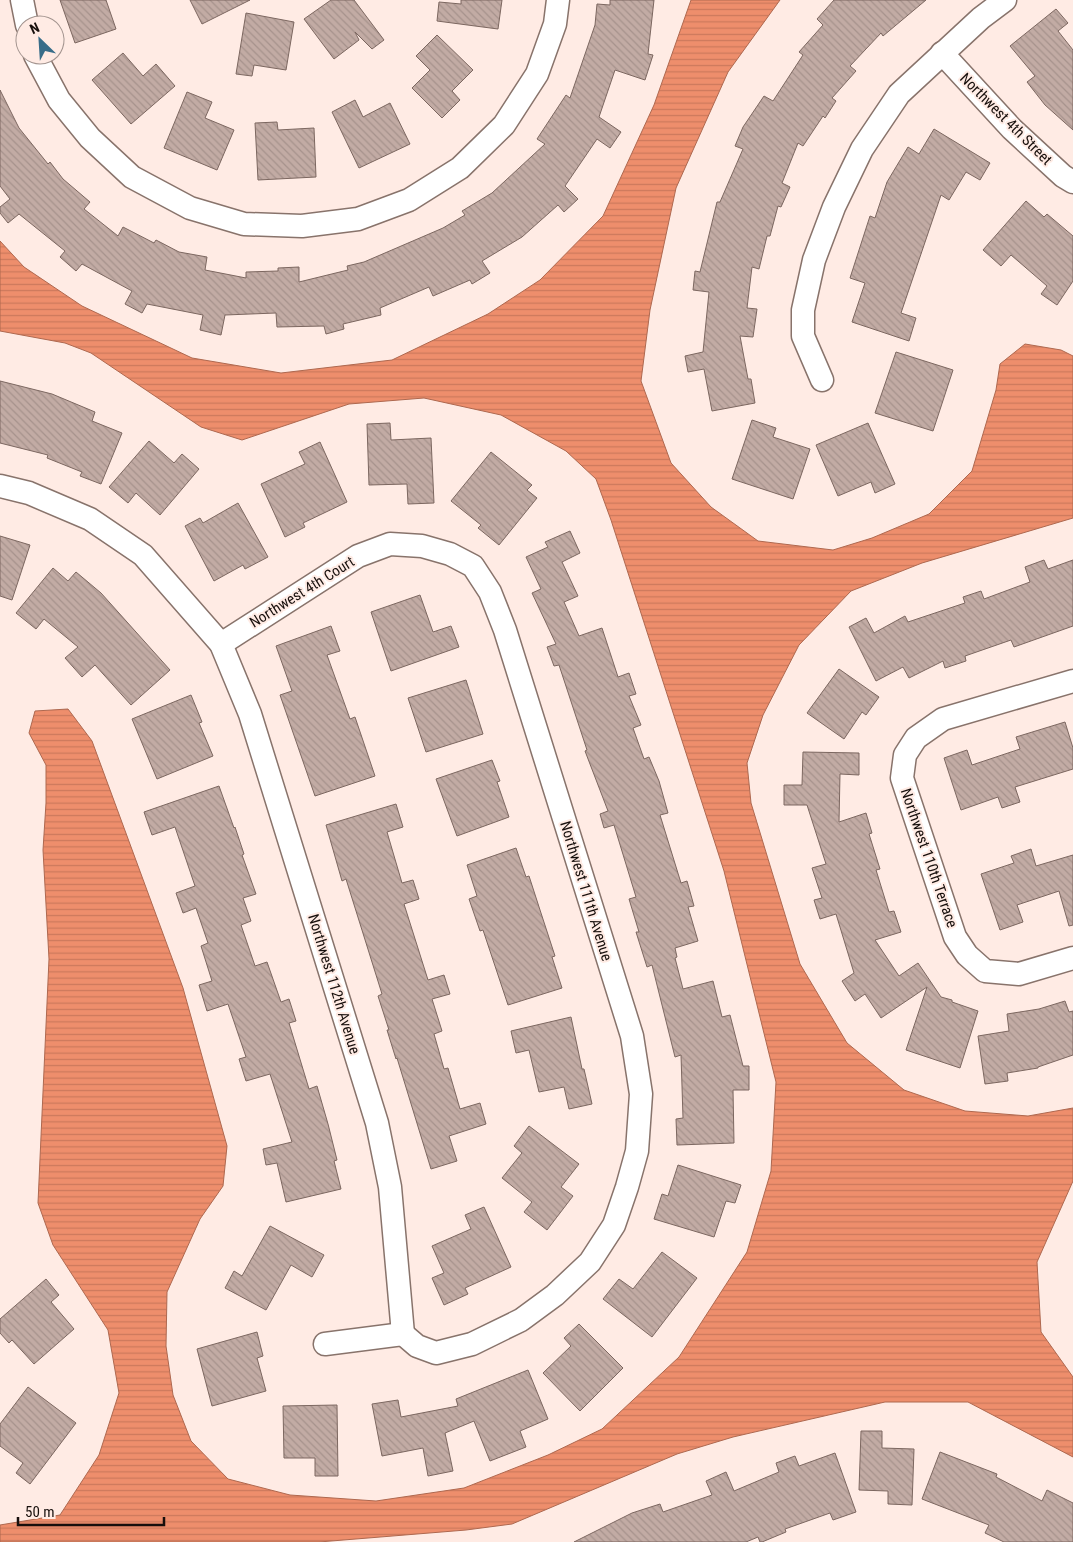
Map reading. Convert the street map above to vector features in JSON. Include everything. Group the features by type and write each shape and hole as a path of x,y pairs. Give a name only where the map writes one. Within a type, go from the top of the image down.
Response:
{"street":[{"path":"22,0 25,15"},
{"path":"40,65 59,100 90,138 132,177 190,208 244,224 302,226 358,219 410,200 460,168 504,125 537,74 555,24 558,0"},
{"path":"822,380 803,336 803,310 818,252 834,206 862,149 899,94 981,18 1005,0"},
{"name":"Northwest 4th Street","path":"942,53 1012,129 1063,176 1073,182"},
{"name":"Northwest 112th Avenue","path":"0,486 29,493 90,519 143,555 221,644 250,714 377,1123 390,1187 403,1334"},
{"name":"Northwest 4th Court","path":"221,644 358,556 390,544 422,546 450,554 473,566"},
{"name":"Northwest 111th Avenue","path":"403,1334 417,1346 436,1352 472,1344 521,1320 555,1295 590,1262 614,1224 628,1187 637,1150 641,1094 632,1036 504,630 490,592 473,566"},
{"name":"Northwest 110th Terrace","path":"1073,681 943,719 916,738 906,756 902,778 955,937 967,955 985,971 1019,974 1073,958"},
{"path":"325,1344 403,1334"}],"shaded area":[{"path":"691,0 780,0 728,72 676,188 650,310 641,381 671,463 711,507 758,541 833,550 872,538 929,514 972,471 996,390 1000,364 1025,344 1061,350 1073,356 1073,518 922,563 851,591 799,645 763,715 747,763 751,803 800,964 847,1043 904,1090 965,1111 1028,1116 1073,1108 1073,1181 1037,1262 1041,1332 1073,1377 1073,1457 968,1402 885,1402 733,1437 677,1454 512,1524 466,1530 319,1542 0,1542 0,1525 60,1515 99,1455 119,1393 108,1330 53,1245 38,1203 49,959 43,850 46,765 29,733 35,711 68,709 92,741 183,988 227,1146 223,1186 200,1219 167,1292 166,1346 173,1395 191,1441 228,1479 290,1495 376,1501 464,1488 548,1455 602,1429 679,1357 747,1252 771,1171 776,1082 724,871 611,520 596,479 566,451 501,415 424,398 349,404 242,440 201,427 91,353 65,343 0,331 0,241 24,267 82,306 192,358 281,373 392,360 488,314 540,280 603,216 654,105"}],"building":[{"path":"60,0 106,0 116,29 75,43"},
{"path":"190,0 250,0 202,24"},
{"path":"331,0 354,0 384,40 372,49 355,32 359,40 334,59 304,19"},
{"path":"461,0 502,0 498,29 437,21 439,2 461,4"},
{"path":"610,0 654,0 648,54 653,55 645,80 615,70 599,117 621,132 610,148 597,139 565,186 578,199 564,212 558,205 522,237 482,261 490,273 472,284 470,280 433,296 429,287 380,308 381,315 343,324 344,329 326,334 324,326 277,327 276,313 225,315 221,335 200,330 203,315 147,304 142,313 125,304 132,291 82,264 76,271 60,257 65,251 19,214 8,223 0,213 0,207 10,199 0,186 0,90 19,128 48,164 50,162 63,179 90,202 84,209 118,236 123,227 154,243 156,240 179,252 207,257 205,270 246,278 246,272 278,271 278,268 299,267 299,282 348,270 347,266 364,262 443,228 465,215 462,211 492,193 545,144 537,139 566,95 570,98 595,25 597,4 610,5"},
{"path":"834,0 926,0 883,36 881,33 850,66 856,71 832,98 836,101 825,118 823,116 803,146 798,143 782,183 790,187 781,207 778,206 770,236 767,236 759,269 752,267 747,308 757,309 753,337 740,336 748,379 751,379 755,403 712,411 704,369 688,372 685,356 703,352 709,292 693,290 695,271 700,272 717,202 720,202 743,149 735,146 743,127 764,96 773,101 803,55 799,52 823,25 817,19"},
{"path":"1056,9 1068,23 1058,31 1073,50 1073,130 1045,105 1027,82 1035,76 1010,46"},
{"path":"246,13 294,22 286,70 254,65 252,76 236,74"},
{"path":"437,35 473,70 452,91 460,100 442,118 412,88 430,70 416,56"},
{"path":"123,53 143,76 156,64 175,86 131,124 92,80"},
{"path":"187,92 212,102 205,118 234,130 217,170 164,148"},
{"path":"355,100 363,117 390,103 410,144 359,168 332,112"},
{"path":"277,122 278,130 314,128 316,177 258,180 255,123"},
{"path":"934,129 990,163 980,180 966,172 949,200 941,195 901,313 916,318 909,341 852,322 865,283 850,278 870,216 875,218 887,182 908,147 919,154"},
{"path":"1026,201 1044,217 1047,214 1073,236 1073,281 1057,305 1041,294 1047,286 1011,255 1001,266 983,250"},
{"path":"896,352 953,370 933,431 875,413"},
{"path":"0,381 52,394 95,412 92,421 122,433 101,484 80,476 82,472 47,458 48,455 0,443"},
{"path":"752,420 776,428 773,437 810,449 793,499 732,479"},
{"path":"390,423 391,440 431,438 434,503 408,504 407,484 369,485 367,424"},
{"path":"868,423 895,484 875,493 871,482 838,496 816,445"},
{"path":"149,441 174,463 182,454 199,469 160,515 136,493 128,503 109,487"},
{"path":"320,442 347,502 303,523 305,527 285,537 261,484 305,464 299,452"},
{"path":"491,452 532,485 527,490 537,498 499,545 478,528 481,525 451,501"},
{"path":"238,503 268,557 245,569 243,565 214,581 185,526 200,518 203,523"},
{"path":"570,531 580,553 562,562 578,596 564,602 579,636 602,628 618,677 629,673 636,694 629,696 641,725 633,728 644,759 649,757 659,781 668,813 660,815 681,883 687,881 694,906 688,907 698,941 675,948 677,957 675,958 683,989 713,981 722,1017 730,1015 743,1066 749,1066 749,1090 733,1090 734,1143 677,1145 676,1119 683,1118 681,1055 675,1057 652,965 647,967 636,932 639,932 629,899 636,897 614,825 604,828 600,814 608,811 585,751 587,750 559,665 554,666 547,647 556,644 532,593 541,589 526,557 548,547 545,542"},
{"path":"0,536 30,545 12,600 0,596"},
{"path":"1044,560 1048,569 1073,560 1073,626 1014,647 1011,640 965,656 966,661 945,668 943,661 909,678 903,667 876,681 849,627 866,618 874,633 905,616 908,622 965,603 963,597 981,591 984,599 1030,582 1025,567"},
{"path":"53,568 68,581 76,572 101,593 170,670 131,705 95,665 82,677 65,658 78,647 44,619 36,629 16,613"},
{"path":"420,595 433,632 451,626 459,647 391,671 371,612"},
{"path":"331,626 340,651 327,655 350,719 355,717 375,776 315,796 280,695 292,691 276,646"},
{"path":"839,669 879,697 866,715 862,712 844,739 807,713"},
{"path":"466,680 483,734 426,752 408,698"},
{"path":"191,695 202,722 199,723 213,756 157,779 132,719"},
{"path":"1065,722 1073,748 1073,769 1015,787 1020,802 1002,808 998,797 961,810 944,758 967,750 972,765 1020,749 1016,737"},
{"path":"803,752 859,753 859,775 840,774 839,822 866,813 872,833 869,834 880,869 876,870 889,912 894,911 901,932 875,940 899,976 918,963 941,997 978,1011 960,1068 906,1050 927,987 881,1018 865,994 855,1001 842,981 854,973 836,914 820,919 814,900 822,898 812,868 826,864 807,805 784,805 784,785 802,785"},
{"path":"492,760 500,781 497,782 509,817 457,836 436,779"},
{"path":"219,786 235,827 244,854 242,855 256,894 243,898 251,921 241,925 255,966 267,962 281,1002 289,999 296,1021 289,1023 309,1089 317,1086 337,1160 334,1161 341,1189 286,1202 277,1163 266,1165 263,1149 292,1142 270,1074 246,1081 239,1059 246,1057 228,1004 207,1011 199,985 212,981 201,946 208,943 196,908 183,913 176,893 195,886 175,827 152,835 144,812"},
{"path":"396,804 403,827 387,832 402,883 413,880 419,899 404,904 428,980 444,975 450,994 432,999 442,1031 434,1034 444,1069 448,1068 460,1109 480,1103 486,1124 449,1136 457,1161 431,1169 387,1030 389,1030 378,996 382,994 346,879 342,881 326,825"},
{"path":"516,848 526,877 529,876 555,956 552,957 562,988 508,1005 483,930 480,931 469,899 477,896 467,865"},
{"path":"1031,849 1036,866 1073,855 1073,925 1069,926 1059,891 1017,905 1023,922 1000,930 981,874 1014,863 1011,856"},
{"path":"1065,1001 1069,1012 1073,1011 1073,1055 1038,1068 1007,1073 1008,1081 985,1084 978,1036 1009,1031 1007,1014 1039,1009"},
{"path":"571,1017 582,1069 584,1069 592,1104 569,1109 564,1087 539,1092 529,1050 516,1053 511,1031"},
{"path":"529,1126 579,1164 561,1187 573,1196 547,1230 524,1212 532,1202 502,1178 522,1153 514,1146"},
{"path":"678,1165 741,1185 735,1203 726,1201 714,1237 654,1219 662,1194 668,1196"},
{"path":"484,1207 511,1267 465,1288 468,1294 444,1305 432,1278 444,1273 432,1246 471,1229 465,1215"},
{"path":"270,1226 324,1255 312,1277 291,1265 266,1310 225,1288 234,1271 242,1276"},
{"path":"662,1252 697,1278 652,1337 603,1299 619,1279 633,1289"},
{"path":"46,1279 59,1295 51,1302 74,1329 34,1364 12,1340 9,1343 0,1333 0,1319"},
{"path":"579,1324 623,1368 580,1411 543,1373 571,1346 564,1338"},
{"path":"257,1332 263,1356 257,1358 266,1391 212,1406 197,1349"},
{"path":"528,1370 548,1419 520,1431 526,1447 490,1461 474,1421 445,1433 453,1471 428,1476 423,1448 382,1456 372,1404 398,1400 401,1417 458,1406 456,1399"},
{"path":"28,1387 76,1423 30,1484 16,1473 23,1463 0,1446 0,1424"},
{"path":"337,1405 338,1476 315,1476 315,1458 284,1458 283,1406"},
{"path":"861,1431 882,1431 882,1448 914,1449 912,1505 888,1504 888,1491 859,1490"},
{"path":"940,1452 997,1474 996,1477 1042,1501 1047,1490 1073,1503 1073,1542 1004,1542 985,1533 989,1525 922,1499"},
{"path":"835,1453 856,1512 833,1520 830,1513 785,1529 786,1532 762,1542 760,1542 758,1537 746,1542 574,1542 632,1513 660,1504 663,1512 712,1495 706,1481 726,1472 734,1491 779,1472 776,1463 795,1456 799,1466"}]}
